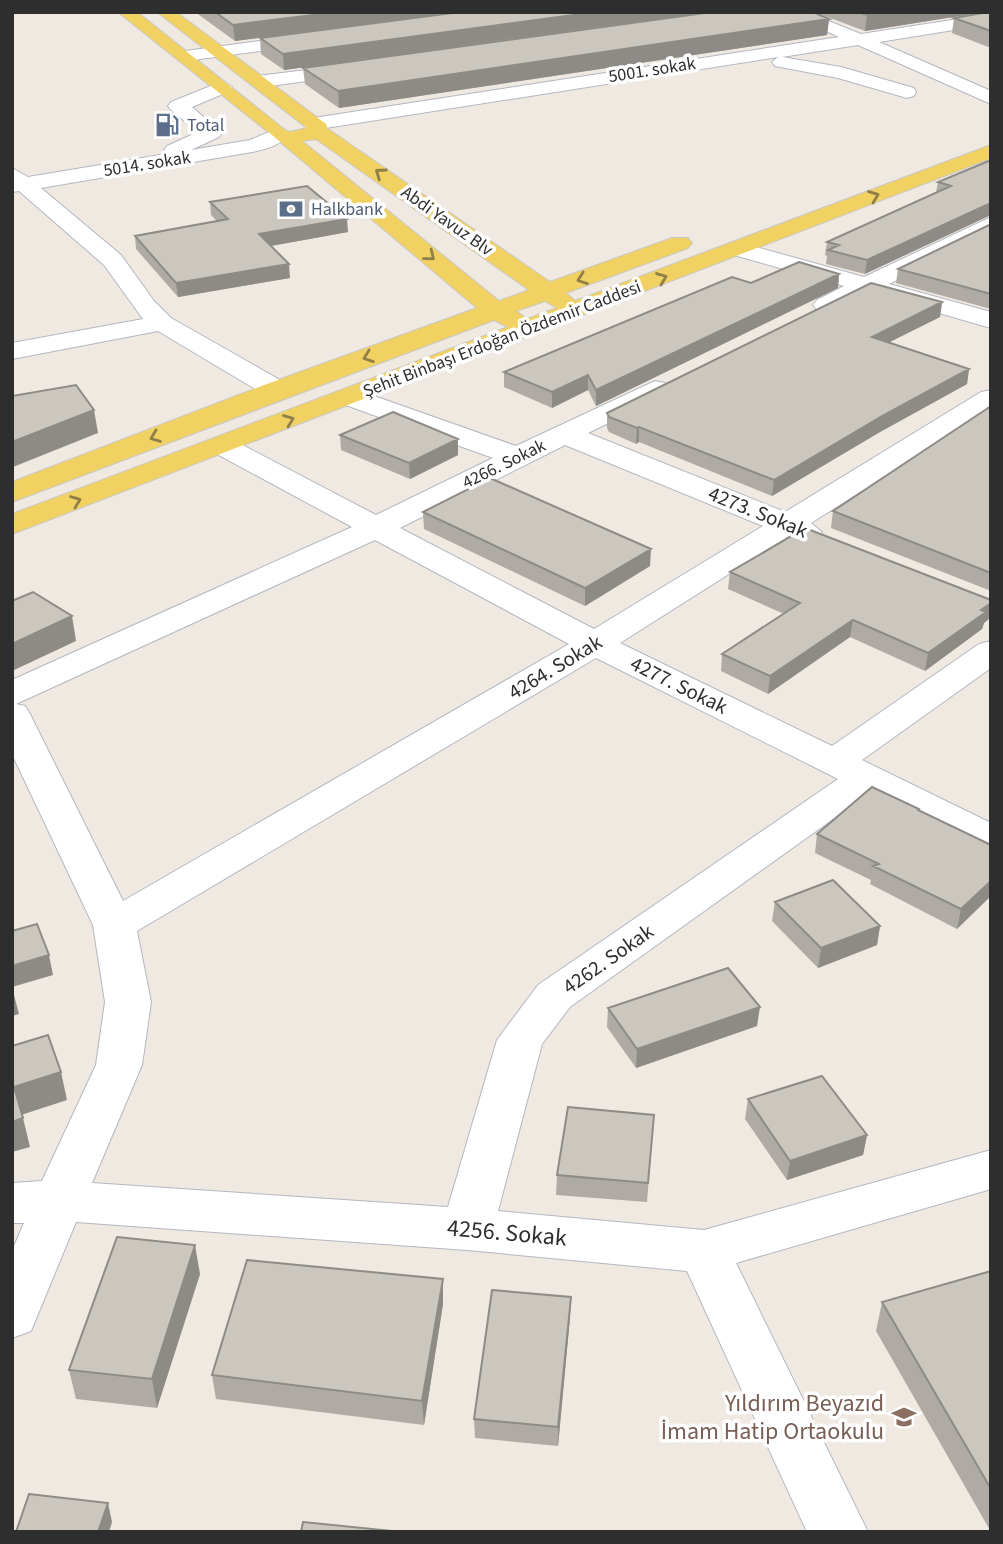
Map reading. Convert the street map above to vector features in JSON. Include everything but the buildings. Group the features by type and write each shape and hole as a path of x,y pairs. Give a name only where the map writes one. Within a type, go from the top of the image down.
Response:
{"main road":[{"name":"Abdi Yavuz Blv","path":"126,12 223,87 496,311 529,328"},
{"name":"Abdi Yavuz Blv","path":"165,12 315,127 546,292 577,310"},
{"path":"279,133 285,124 315,127"},
{"path":"749,218 991,129"},
{"name":"Şehit Binbaşı Erdoğan Özdemir Caddesi","path":"12,525 991,151"},
{"name":"Şehit Binbaşı Erdoğan Özdemir Caddesi","path":"12,493 277,390 699,236"}],"street":[{"path":"791,12 859,38 991,98"},
{"name":"5001. sokak","path":"315,127 991,19"},
{"name":"5001. sokak","path":"315,127 991,30"},
{"path":"184,56 326,38"},
{"path":"781,62 841,74 908,92"},
{"path":"257,82 368,67"},
{"path":"141,165 212,133 178,106 223,87"},
{"name":"5014. sokak","path":"16,181 141,165 252,146 270,141 279,133"},
{"path":"16,181 113,260 154,315 277,390"},
{"path":"796,320 991,224"},
{"path":"738,249 991,320"},
{"path":"12,329 154,315"},
{"path":"12,351 154,315"},
{"name":"4266. Sokak","path":"12,694 375,528 674,380"},
{"path":"350,397 518,457"},
{"name":"4264. Sokak","path":"114,925 595,644 991,398"},
{"name":"4273. Sokak","path":"565,434 838,545"},
{"name":"4277. Sokak","path":"223,446 595,644 991,839"},
{"name":"4262. Sokak","path":"467,1229 520,1040 554,996 851,768 991,652"},
{"path":"12,715 114,925 128,1002 119,1065 35,1202 12,1315"},
{"name":"4256. Sokak","path":"35,1202 467,1229 704,1251 991,1169"},
{"path":"704,1251 838,1532"}],"place":[{"name":"Total","path":"167,125"},
{"name":"Halkbank","path":"291,209"},
{"name":"Yıldırım Beyazıd İmam Hatip Ortaokulu","path":"904,1417"}]}
